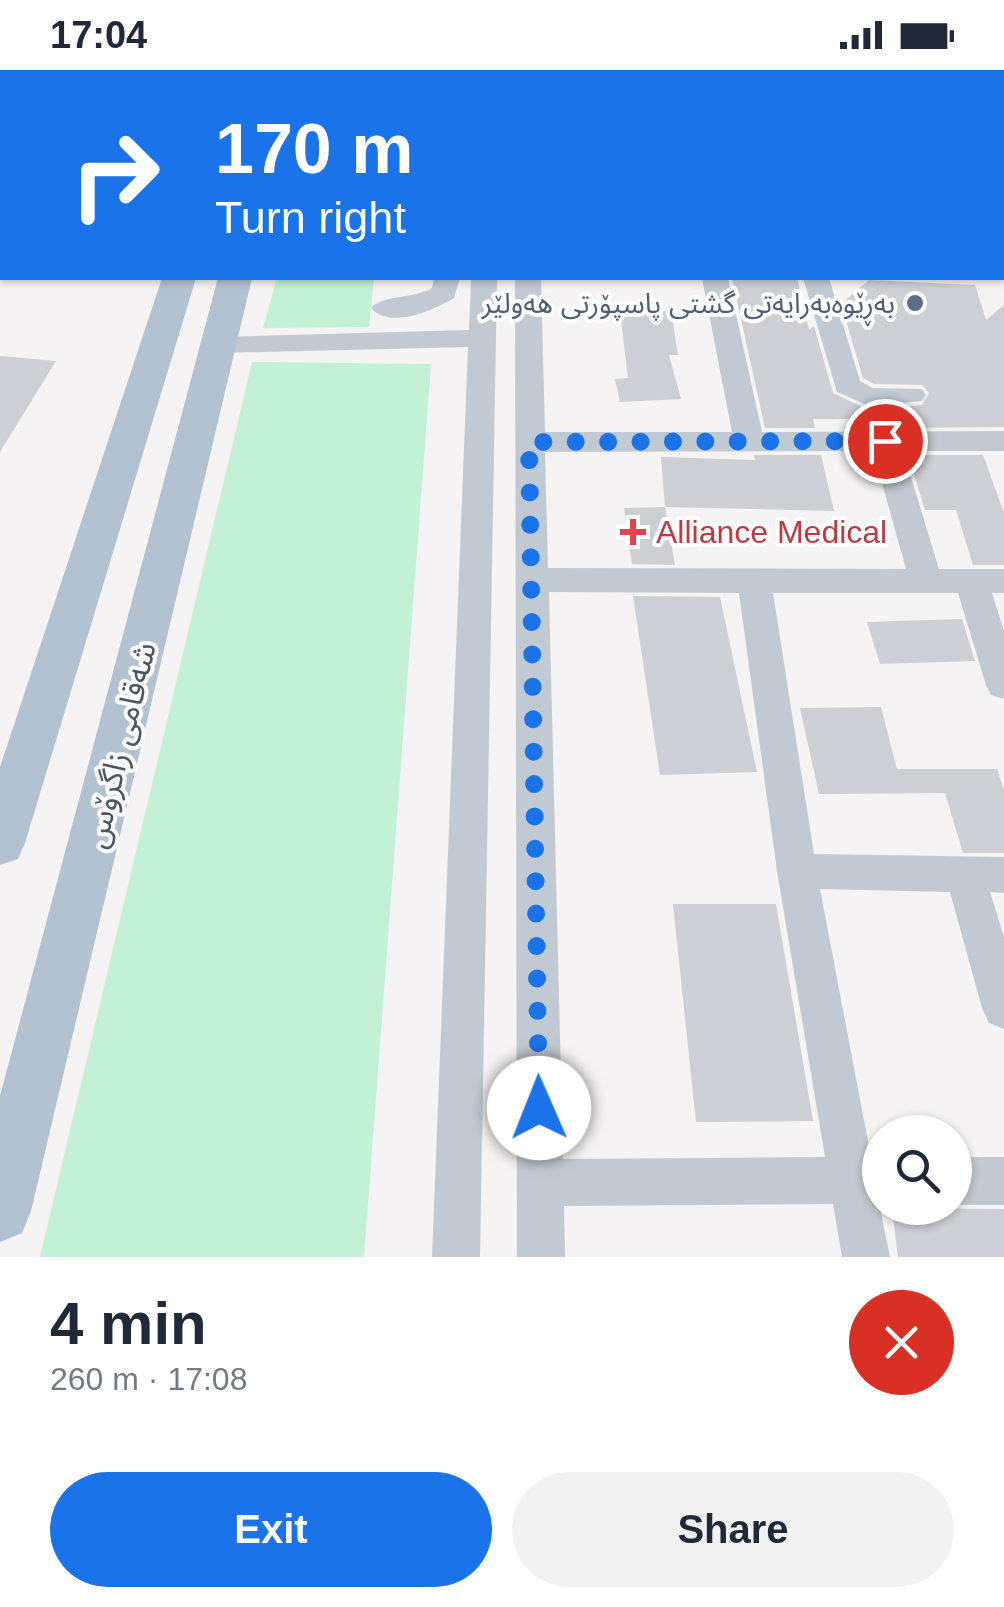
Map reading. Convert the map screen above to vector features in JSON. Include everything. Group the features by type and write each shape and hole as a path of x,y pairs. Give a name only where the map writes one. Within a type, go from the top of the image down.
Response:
{"main road":[{"path":"0,843 179,280"},
{"name":"شەقامی زاگرۆس","path":"0,1211 235,280"}],"street":[{"path":"380,341 387,280"},
{"path":"384,308 429,304 464,280"},
{"path":"456,1257 482,338 466,280"},
{"path":"528,280 541,1257"},
{"path":"715,280 750,441"},
{"path":"817,280 847,386 869,396 912,396"},
{"path":"219,345 482,338"},
{"path":"479,400 528,399"},
{"path":"885,441 926,582"},
{"path":"529,442 1004,441"},
{"path":"531,580 988,581 1004,685"},
{"path":"754,580 797,871 862,1162"},
{"path":"797,871 985,876 1004,1008"},
{"path":"540,1183 862,1180"},
{"path":"972,1180 1004,1181"},
{"path":"866,1225 866,1257"}],"green space":[{"path":"276,280 374,280 369,327 263,328"},
{"path":"252,362 431,364 364,1257 40,1257"}],"building":[{"path":"732,280 797,280 809,330 814,326 833,393 869,410 922,405 929,393 922,385 874,384 863,378 841,304 869,280 975,285 986,320 1004,305 1004,427 893,428 865,424 864,419 813,419 815,428 765,428"},
{"path":"671,311 678,355 669,355 681,399 620,402 615,379 628,378 620,312"},
{"path":"0,356 56,361 0,452"},
{"path":"754,455 821,455 834,511 665,507 661,457 755,460"},
{"path":"908,455 983,455 1004,513 1004,565 973,565 956,510 925,510"},
{"path":"665,507 675,565 632,564 624,508"},
{"path":"633,596 720,597 757,772 660,775"},
{"path":"962,619 975,661 880,664 867,622"},
{"path":"881,707 897,769 997,769 1004,790 1004,853 963,853 945,793 819,794 800,708"},
{"path":"673,904 776,904 813,1121 696,1122"},
{"path":"972,1209 1004,1209 1004,1257 898,1257 894,1225 972,1225"}],"place":[{"name":"بەڕێوەبەرایەتی گشتی پاسپۆرتی هەولێر","path":"915,303"},
{"name":"Alliance Medical","path":"633,532"}],"route":[{"path":"539,1108 529,442 885,441"}]}
